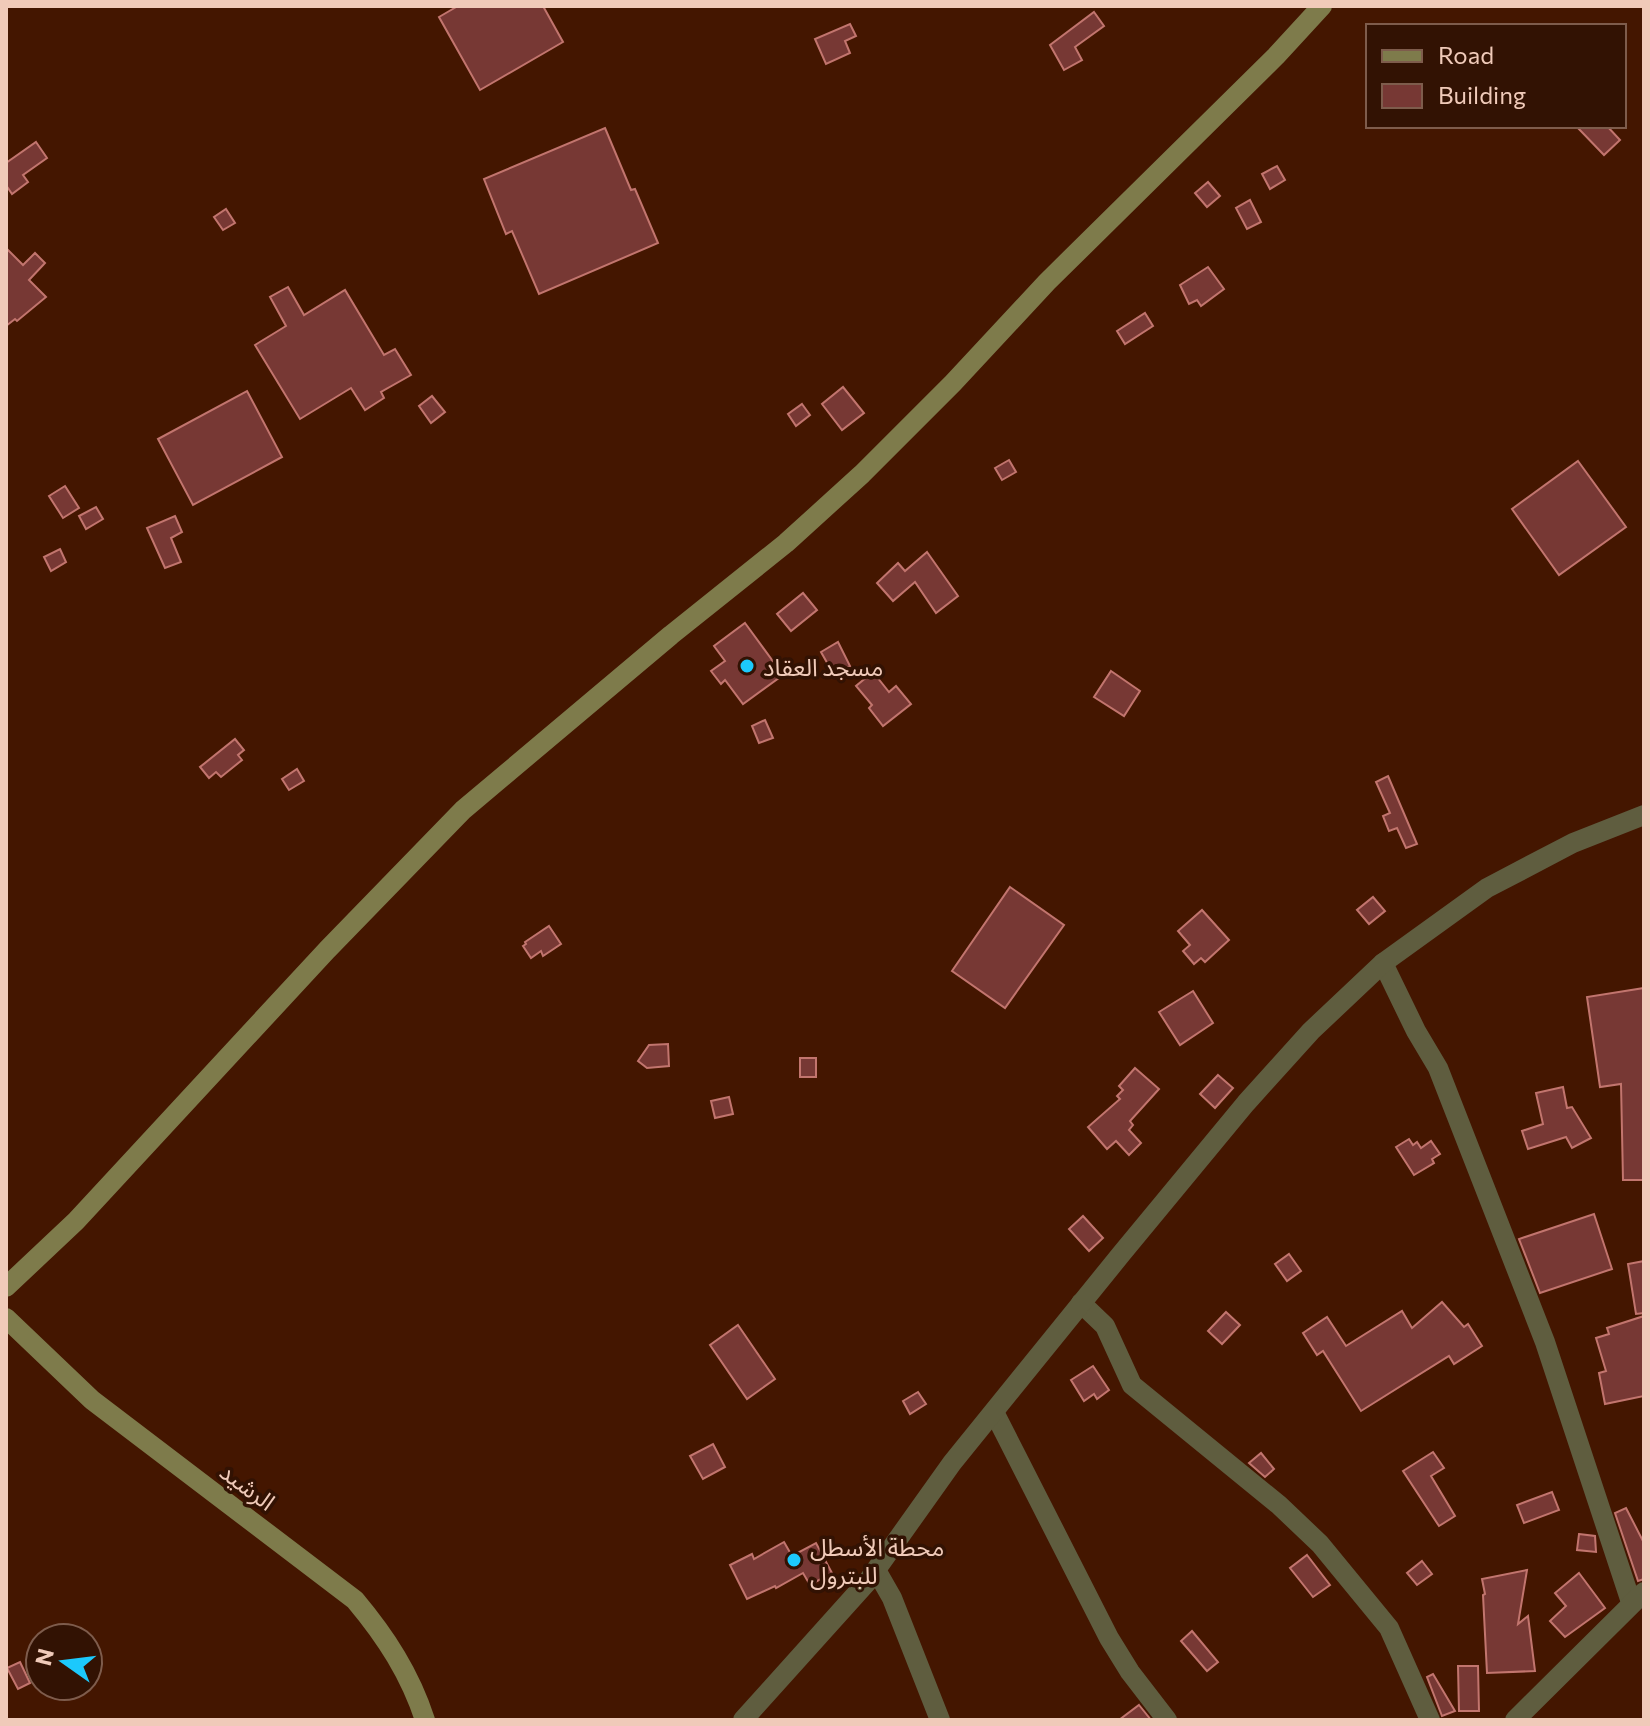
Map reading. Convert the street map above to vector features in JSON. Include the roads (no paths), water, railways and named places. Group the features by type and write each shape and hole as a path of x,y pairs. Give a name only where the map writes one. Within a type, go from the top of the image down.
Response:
{"main road":[{"path":"6,1287 76,1221 327,950 463,810 786,543 862,474 1047,282 1276,56 1322,6"},
{"name":"الرشيد","path":"6,1318 92,1400 355,1600 386,1636 416,1692 425,1720"}],"street":[{"path":"743,1720 804,1655 876,1570 952,1463 1081,1303 1246,1103 1311,1031 1383,963 1487,888 1573,843 1644,815"},
{"path":"1383,963 1438,1068 1534,1313 1638,1597 1515,1720"},
{"path":"1081,1303 1105,1326 1132,1385 1279,1505 1320,1544 1389,1628 1430,1720"},
{"path":"994,1412 1109,1638 1130,1672 1167,1720"},
{"path":"876,1570 892,1598 940,1720"}],"place":[{"name":"مسجد العقاد","path":"747,666"},
{"name":"محطة الأسطل للبترول","path":"794,1560"}]}
